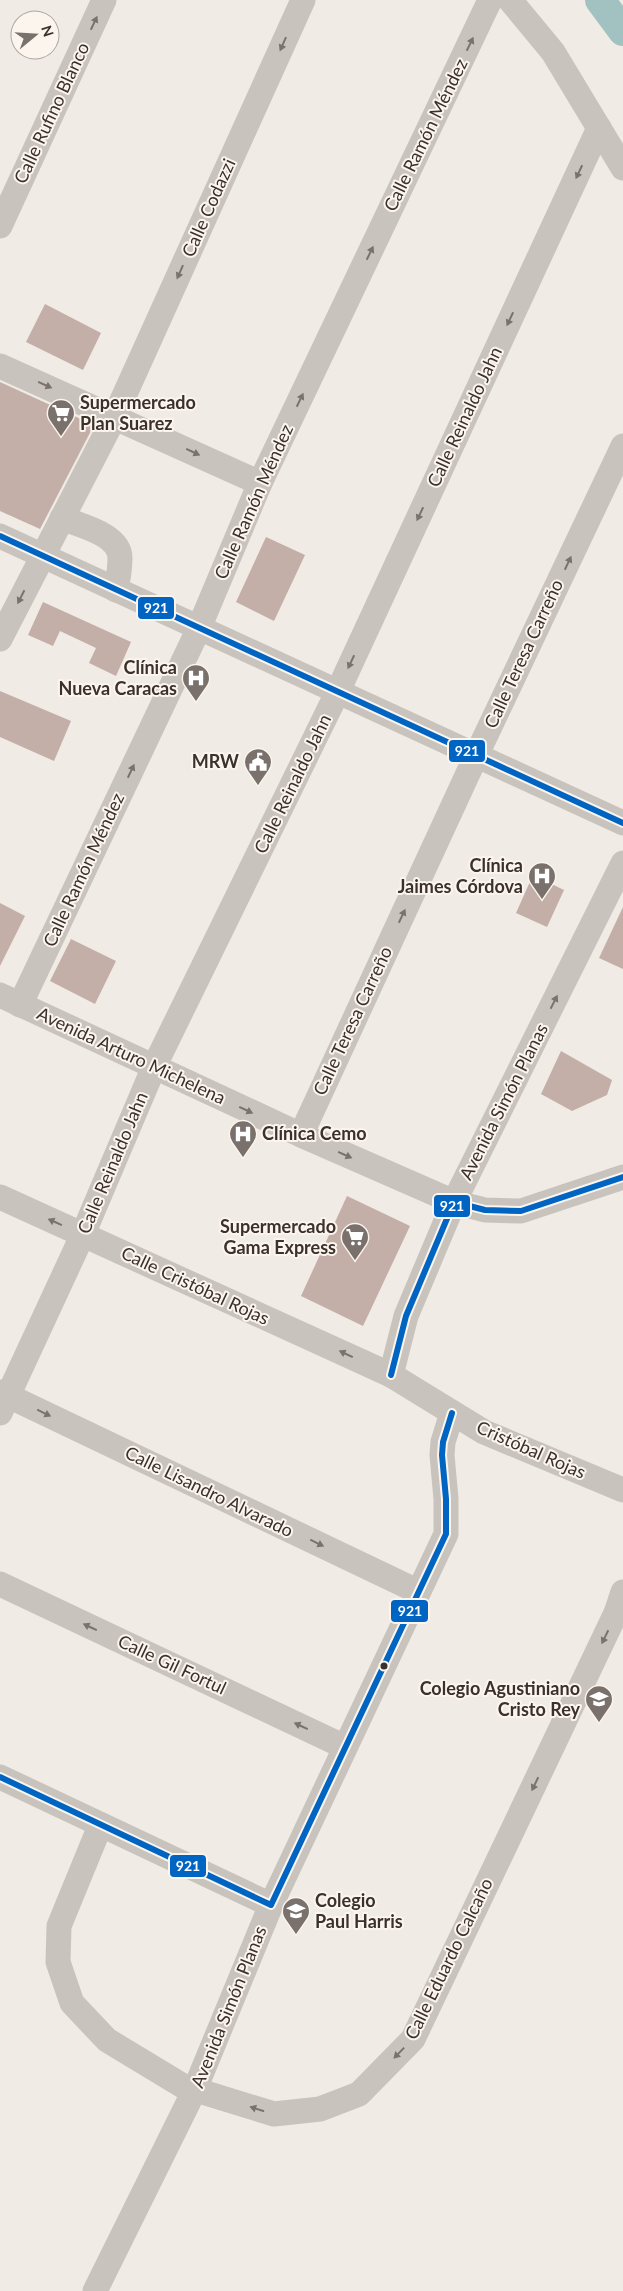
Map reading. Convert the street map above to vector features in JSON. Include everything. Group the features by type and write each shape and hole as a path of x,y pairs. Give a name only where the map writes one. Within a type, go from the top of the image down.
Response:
{"street":[{"name":"Calle Rufino Blanco","path":"0,226 104,0"},
{"name":"Calle Codazzi","path":"42,555 115,416 303,0"},
{"name":"Calle Ramón Méndez","path":"10,1000 199,628 260,483 490,0"},
{"path":"510,0 553,52 623,168"},
{"name":"Calle Reinaldo Jahn","path":"3,1400 83,1234 154,1067 338,692 599,128"},
{"path":"0,366 115,416 260,483"},
{"name":"Calle Teresa Carreño","path":"301,1135 476,756 623,446"},
{"path":"62,518 90,528 113,542 120,557 116,590"},
{"path":"0,536 623,823"},
{"path":"0,639 42,555"},
{"name":"Avenida Simón Planas","path":"390,1375 406,1316 454,1202 623,864"},
{"name":"Avenida Arturo Michelena","path":"10,1000 301,1135 454,1202 485,1210 521,1211 623,1177"},
{"name":"Calle Cristóbal Rojas","path":"0,1197 390,1375"},
{"name":"Cristóbal Rojas","path":"390,1375 484,1432 623,1490"},
{"name":"Calle Lisandro Alvarado","path":"3,1400 418,1591"},
{"name":"Avenida Simón Planas","path":"96,2291 195,2090 271,1905 446,1534 446,1499 442,1442 452,1413"},
{"name":"Calle Gil Fortul","path":"0,1584 344,1747"},
{"name":"Calle Eduardo Calcaño","path":"100,1826 59,1926 58,1962 72,2004 107,2040 183,2086 195,2090 274,2114 320,2109 358,2094 413,2039 616,1613 623,1592"},
{"path":"0,1777 100,1826 271,1905"}],"building":[{"path":"45,304 101,333 83,370 26,342"},
{"path":"0,382 94,425 40,529 0,511"},
{"path":"266,537 305,555 274,621 236,602"},
{"path":"43,602 131,642 116,676 89,663 96,648 60,631 53,646 28,635"},
{"path":"0,691 71,721 54,761 0,737"},
{"path":"533,875 564,890 547,927 516,913"},
{"path":"0,903 25,916 0,966"},
{"path":"623,907 623,969 599,958"},
{"path":"71,939 116,961 95,1004 50,981"},
{"path":"561,1051 612,1080 607,1095 572,1111 541,1094"},
{"name":"Supermercado Gama Express","path":"347,1196 410,1226 363,1326 301,1296"}],"waterway":[{"path":"600,0 623,31"}],"transit line":[{"name":"921","path":"0,536 623,823"},
{"name":"921","path":"391,1375 406,1316 454,1202 485,1210 521,1211 623,1177"},
{"name":"921","path":"0,1777 271,1905 446,1534 446,1499 442,1455 443,1442 452,1413"}],"place":[{"name":"Supermercado Plan Suarez","path":"61,437"},
{"name":"Clínica Nueva Caracas","path":"196,702"},
{"name":"MRW","path":"258,786"},
{"name":"Clínica Jaimes Córdova","path":"542,900"},
{"name":"Clínica Cemo","path":"243,1158"},
{"name":"Supermercado Gama Express","path":"355,1261"},
{"name":"Colegio Agustiniano Cristo Rey","path":"599,1723"},
{"name":"Colegio Paul Harris","path":"296,1935"}]}
